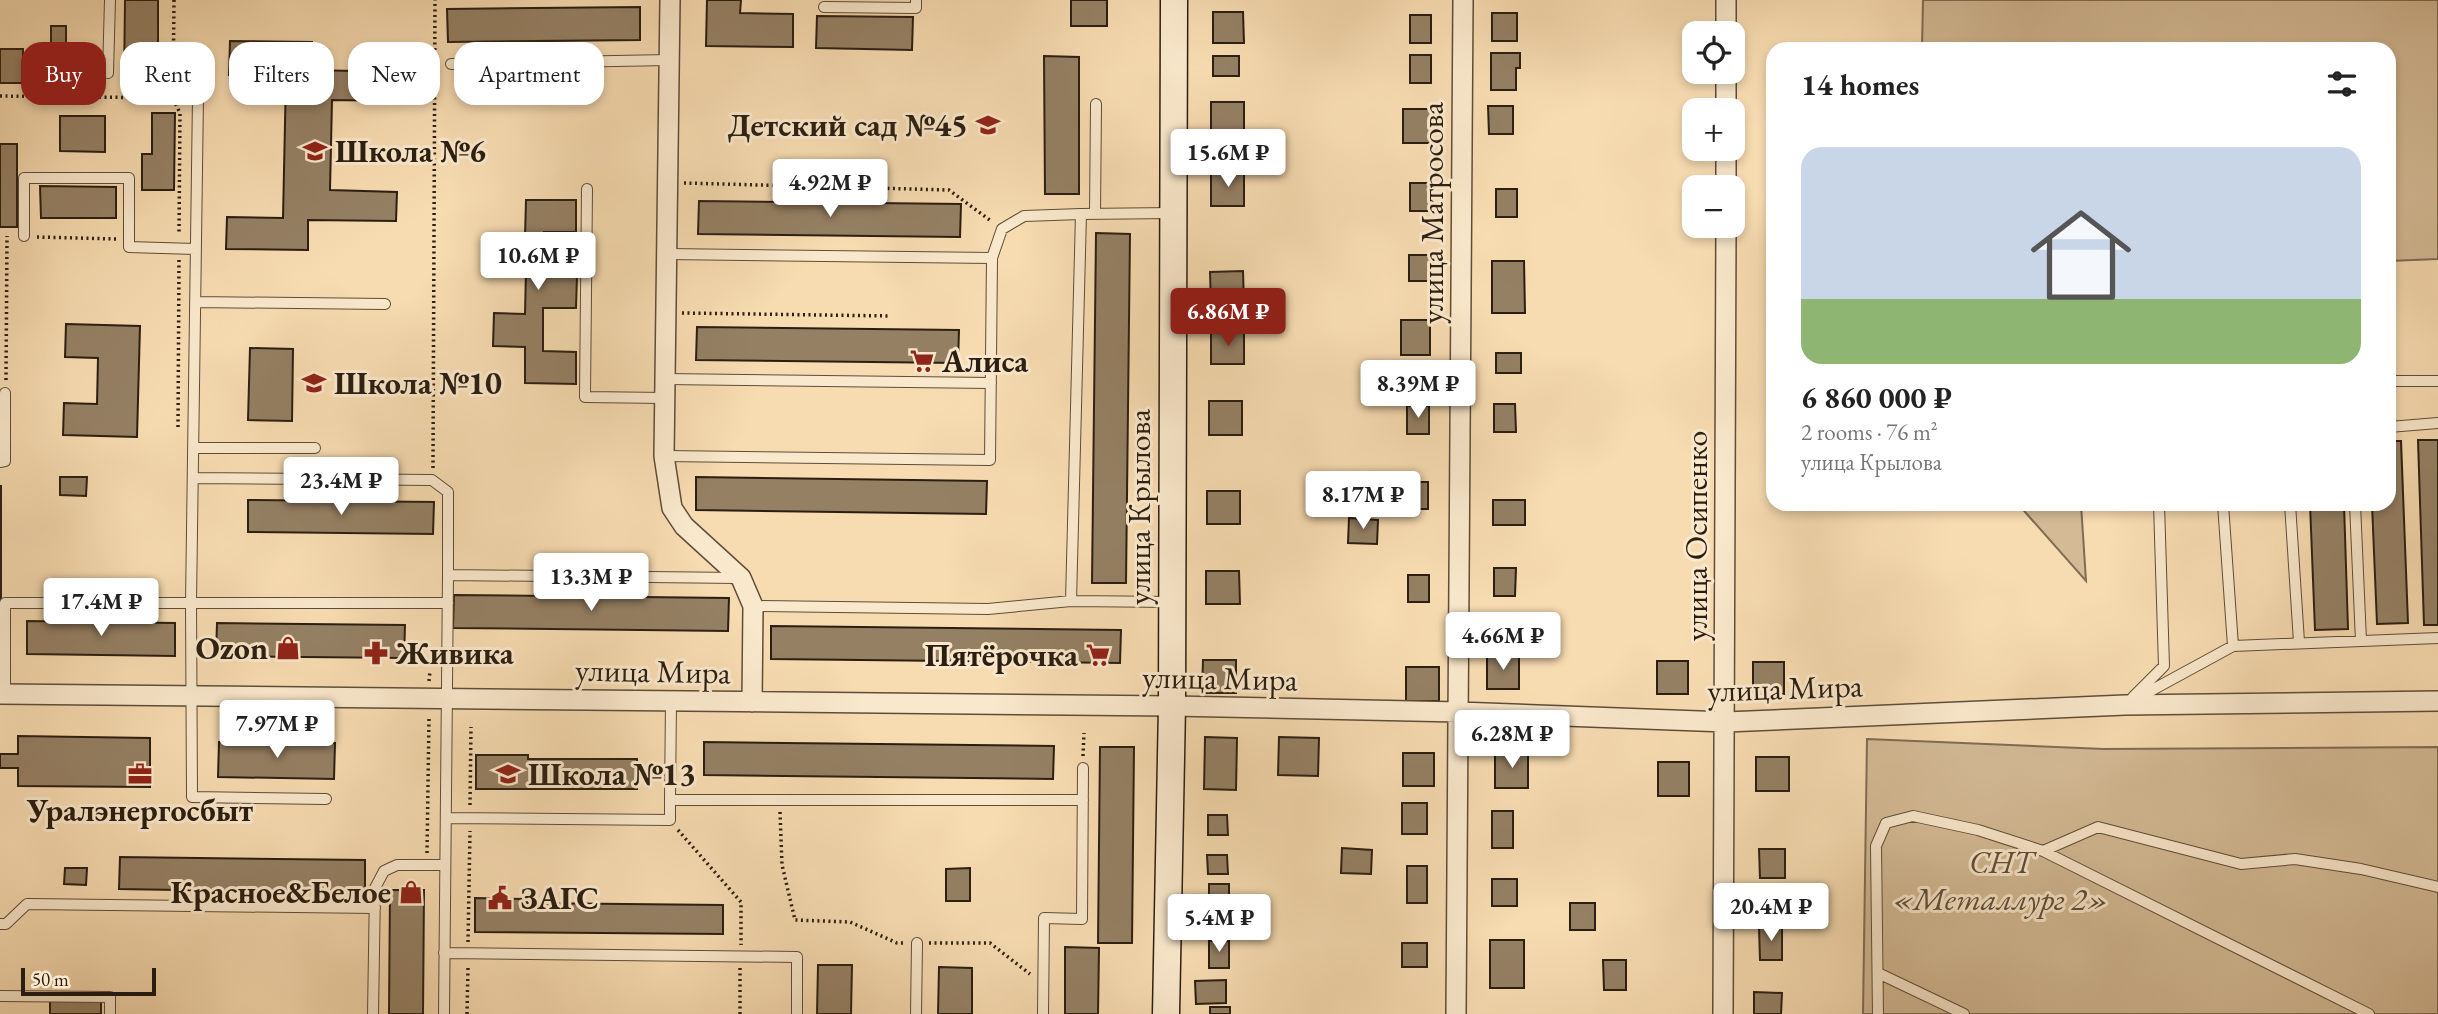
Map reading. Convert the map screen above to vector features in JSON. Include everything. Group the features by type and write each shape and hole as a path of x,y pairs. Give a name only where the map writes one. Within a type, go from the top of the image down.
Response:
{"main road":[{"name":"улица Крылова","path":"1166,1014 1172,706 1174,0"}],"street":[{"path":"670,0 664,456 672,508 684,526 741,578 753,606 752,702"},
{"name":"улица Матросова","path":"1456,1014 1464,0"},
{"path":"1726,0 1726,21"},
{"name":"улица Осипенко","path":"1723,1014 1726,238"},
{"name":"улица Мира","path":"2,694 1172,706 1459,712 1726,722 2125,705 2438,701"}],"lane":[{"path":"108,73 110,0"},
{"path":"824,7 915,8 916,0"},
{"path":"451,64 670,60"},
{"path":"1095,214 1096,104"},
{"path":"198,105 191,603 192,797 326,799"},
{"path":"24,236 24,178 129,178 129,247 195,248"},
{"path":"587,189 585,397 665,389 991,383"},
{"path":"664,456 990,460 992,258 1002,229 1024,216 1173,213"},
{"path":"1071,601 1081,214"},
{"path":"667,254 992,258"},
{"path":"195,302 385,304"},
{"path":"2396,381 2438,381"},
{"path":"0,461 5,461 5,393"},
{"path":"2396,426 2438,423"},
{"path":"193,448 315,448"},
{"path":"193,478 432,480 448,492 448,603 438,698 446,818 443,1014"},
{"path":"2125,705 2164,666 2159,511"},
{"path":"2223,511 2233,646"},
{"path":"2290,511 2299,642"},
{"path":"2355,511 2361,641"},
{"path":"448,575 741,578"},
{"path":"753,606 988,610 1071,601 1172,602"},
{"path":"2,694 5,603 448,603"},
{"path":"2125,705 2233,646 2438,638"},
{"path":"446,818 670,820 671,701"},
{"path":"1043,1014 1044,918 1082,919 1083,768"},
{"path":"670,800 1083,800"},
{"path":"1878,1014 1876,846 1886,823 1913,816 1978,830 2043,851 2369,1014"},
{"path":"2043,851 2098,827 2241,864 2295,859 2361,869 2438,887"},
{"path":"373,1014 375,887 384,871 397,865 444,865"},
{"path":"0,924 6,924 27,904 375,908"},
{"path":"916,1014 917,943"},
{"path":"444,953 797,957 797,1014"},
{"path":"1878,973 1964,1014"},
{"path":"0,996 110,997 110,1014"}],"path":[{"path":"174,0 174,42"},
{"path":"432,480 435,0"},
{"path":"0,96 120,97"},
{"path":"176,105 180,113 178,439"},
{"path":"668,183 948,190 1002,229"},
{"path":"0,236 129,239"},
{"path":"5,393 7,236"},
{"path":"0,277 7,277"},
{"path":"666,313 891,316"},
{"path":"427,865 438,698 429,671"},
{"path":"467,1014 471,727"},
{"path":"1083,768 1084,733"},
{"path":"779,800 782,865 794,920 850,922 897,943 990,943 1043,985"},
{"path":"670,820 741,902 740,1014"}],"green space":[{"path":"1923,0 2438,0 2438,259 2396,261 2396,42 1922,42"},
{"path":"2024,511 2081,511 2086,581"},
{"name":"СНТ «Металлург 2»","path":"1867,739 2104,749 2438,747 2438,1014 1863,1014"}],"building":[{"path":"125,0 158,0 158,42 124,42"},
{"path":"707,0 741,0 740,13 793,14 793,47 706,46"},
{"path":"1071,0 1107,0 1107,26 1071,26"},
{"path":"640,7 640,40 448,42 447,9"},
{"path":"1213,12 1243,12 1244,43 1213,43"},
{"path":"1492,13 1517,13 1517,41 1492,41"},
{"path":"1410,15 1431,15 1431,43 1410,43"},
{"path":"817,16 913,17 912,50 816,48"},
{"path":"51,26 66,26 66,42 51,42"},
{"path":"230,41 312,42 230,42"},
{"path":"0,49 21,49 21,83 0,83"},
{"path":"1491,53 1520,53 1520,68 1516,68 1516,90 1491,90"},
{"path":"1410,55 1431,55 1431,83 1410,83"},
{"path":"1044,56 1079,57 1079,194 1045,194"},
{"path":"1213,56 1239,56 1239,76 1213,76"},
{"path":"334,71 348,71 348,100 334,100"},
{"path":"1211,102 1244,102 1244,136 1211,136"},
{"path":"285,105 332,105 330,190 397,192 396,221 308,220 308,250 226,249 227,217 283,218"},
{"path":"1488,106 1513,106 1513,134 1489,134"},
{"path":"1403,109 1431,109 1431,143 1403,143"},
{"path":"152,113 175,113 174,190 142,190 142,154 152,154"},
{"path":"60,116 105,116 105,152 60,151"},
{"path":"0,144 17,144 17,227 0,227"},
{"path":"1211,172 1244,172 1244,206 1211,206"},
{"path":"1410,183 1431,183 1431,211 1410,211"},
{"path":"40,186 116,187 116,218 41,218"},
{"path":"1496,189 1517,189 1517,217 1496,217"},
{"path":"526,200 576,200 576,232 544,232 543,275 577,276 576,308 543,308 543,351 576,352 576,384 525,383 525,347 493,346 494,313 525,314 526,270 493,270 494,237 525,237"},
{"path":"699,201 961,204 960,237 698,234"},
{"path":"1096,233 1130,234 1126,583 1092,583"},
{"path":"1409,255 1430,255 1430,281 1409,281"},
{"path":"1492,261 1524,261 1525,313 1492,313"},
{"path":"1243,271 1244,305 1211,305 1210,272"},
{"path":"1401,320 1430,320 1430,355 1401,355"},
{"path":"66,324 140,326 137,437 63,435 64,403 97,404 98,358 65,357"},
{"path":"697,327 959,330 958,363 696,360"},
{"path":"1211,331 1244,331 1244,364 1211,364"},
{"path":"250,348 293,349 292,421 248,420"},
{"path":"1496,353 1521,353 1521,373 1496,373"},
{"path":"1209,401 1242,401 1242,435 1209,435"},
{"path":"1494,404 1515,404 1516,432 1494,432"},
{"path":"1407,406 1429,406 1429,434 1407,434"},
{"path":"2418,440 2438,440 2438,625 2424,625"},
{"path":"2396,441 2401,441 2408,623 2377,624 2372,511 2396,511"},
{"path":"60,477 87,477 86,496 60,495"},
{"path":"696,477 987,481 986,514 696,510"},
{"path":"1406,482 1428,482 1428,509 1406,509"},
{"path":"1,486 1,637 0,637"},
{"path":"1207,491 1240,491 1240,524 1207,524"},
{"path":"248,500 434,502 433,534 248,532"},
{"path":"1493,500 1525,500 1525,525 1493,525"},
{"path":"2310,511 2344,511 2348,629 2315,630"},
{"path":"1349,518 1378,520 1377,544 1348,543"},
{"path":"1494,568 1516,568 1515,596 1494,596"},
{"path":"1206,571 1239,571 1240,604 1206,604"},
{"path":"1408,575 1429,575 1429,602 1408,602"},
{"path":"454,595 729,598 728,631 453,628"},
{"path":"27,621 175,623 175,656 27,654"},
{"path":"217,623 405,625 404,658 216,656"},
{"path":"771,626 1121,630 1120,663 771,659"},
{"path":"1487,655 1519,655 1519,689 1487,689"},
{"path":"1203,660 1236,660 1236,693 1202,693"},
{"path":"1657,661 1688,661 1688,694 1657,694"},
{"path":"1753,662 1784,662 1784,694 1753,694"},
{"path":"1406,667 1439,667 1439,701 1406,701"},
{"path":"18,736 150,738 150,787 18,786 18,768 0,768 0,754 18,754"},
{"path":"1205,737 1237,738 1236,790 1204,789"},
{"path":"1279,737 1319,738 1318,776 1278,775"},
{"path":"219,742 335,743 334,779 218,777"},
{"path":"704,742 1054,746 1053,779 704,775"},
{"path":"1100,747 1134,747 1132,943 1098,943"},
{"path":"1528,752 1528,788 1495,788 1495,753"},
{"path":"1403,753 1434,753 1434,786 1403,786"},
{"path":"476,755 528,755 528,759 637,759 637,789 476,789"},
{"path":"1756,757 1789,757 1789,791 1756,791"},
{"path":"1658,762 1689,762 1689,796 1658,796"},
{"path":"1402,803 1427,803 1427,834 1402,834"},
{"path":"1492,811 1513,811 1513,848 1492,848"},
{"path":"1208,815 1227,815 1228,835 1208,835"},
{"path":"1342,848 1372,850 1371,874 1341,873"},
{"path":"1759,849 1785,849 1785,878 1760,878"},
{"path":"1207,855 1227,855 1228,874 1208,874"},
{"path":"120,857 365,860 365,893 119,889"},
{"path":"1407,866 1427,866 1427,903 1407,903"},
{"path":"65,868 87,868 86,885 64,884"},
{"path":"970,868 970,901 946,901 946,869"},
{"path":"1492,879 1517,879 1517,906 1492,906"},
{"path":"1209,884 1229,884 1229,910 1209,911"},
{"path":"390,890 424,890 423,1014 389,1014"},
{"path":"475,898 527,899 527,903 723,905 723,934 475,932"},
{"path":"1570,903 1595,903 1595,930 1570,930"},
{"path":"1759,927 1782,927 1782,960 1760,960"},
{"path":"1490,940 1524,940 1524,988 1490,988"},
{"path":"1209,941 1229,941 1229,968 1209,968"},
{"path":"1402,943 1427,943 1427,967 1402,967"},
{"path":"1065,947 1099,948 1098,1014 1065,1014"},
{"path":"1603,960 1626,960 1626,990 1604,990"},
{"path":"818,965 852,965 851,1014 817,1014"},
{"path":"939,967 972,968 972,1014 938,1014"},
{"path":"1226,980 1226,1003 1196,1004 1195,981"},
{"path":"1754,992 1782,993 1781,1014 1754,1014"},
{"path":"50,1000 101,1001 101,1014 50,1014"},
{"path":"1210,1007 1230,1007 1230,1014 1210,1014"}],"place":[{"name":"Детский сад №45","path":"988,125"},
{"name":"Школа №6","path":"315,151"},
{"name":"Алиса","path":"922,361"},
{"name":"Школа №10","path":"314,383"},
{"name":"Ozon","path":"288,648"},
{"name":"Живика","path":"376,653"},
{"name":"Пятёрочка","path":"1098,655"},
{"name":"Уралэнергосбыт","path":"140,774"},
{"name":"Школа №13","path":"508,774"},
{"name":"Красное&Белое","path":"411,892"},
{"name":"ЗАГС","path":"500,898"}]}
